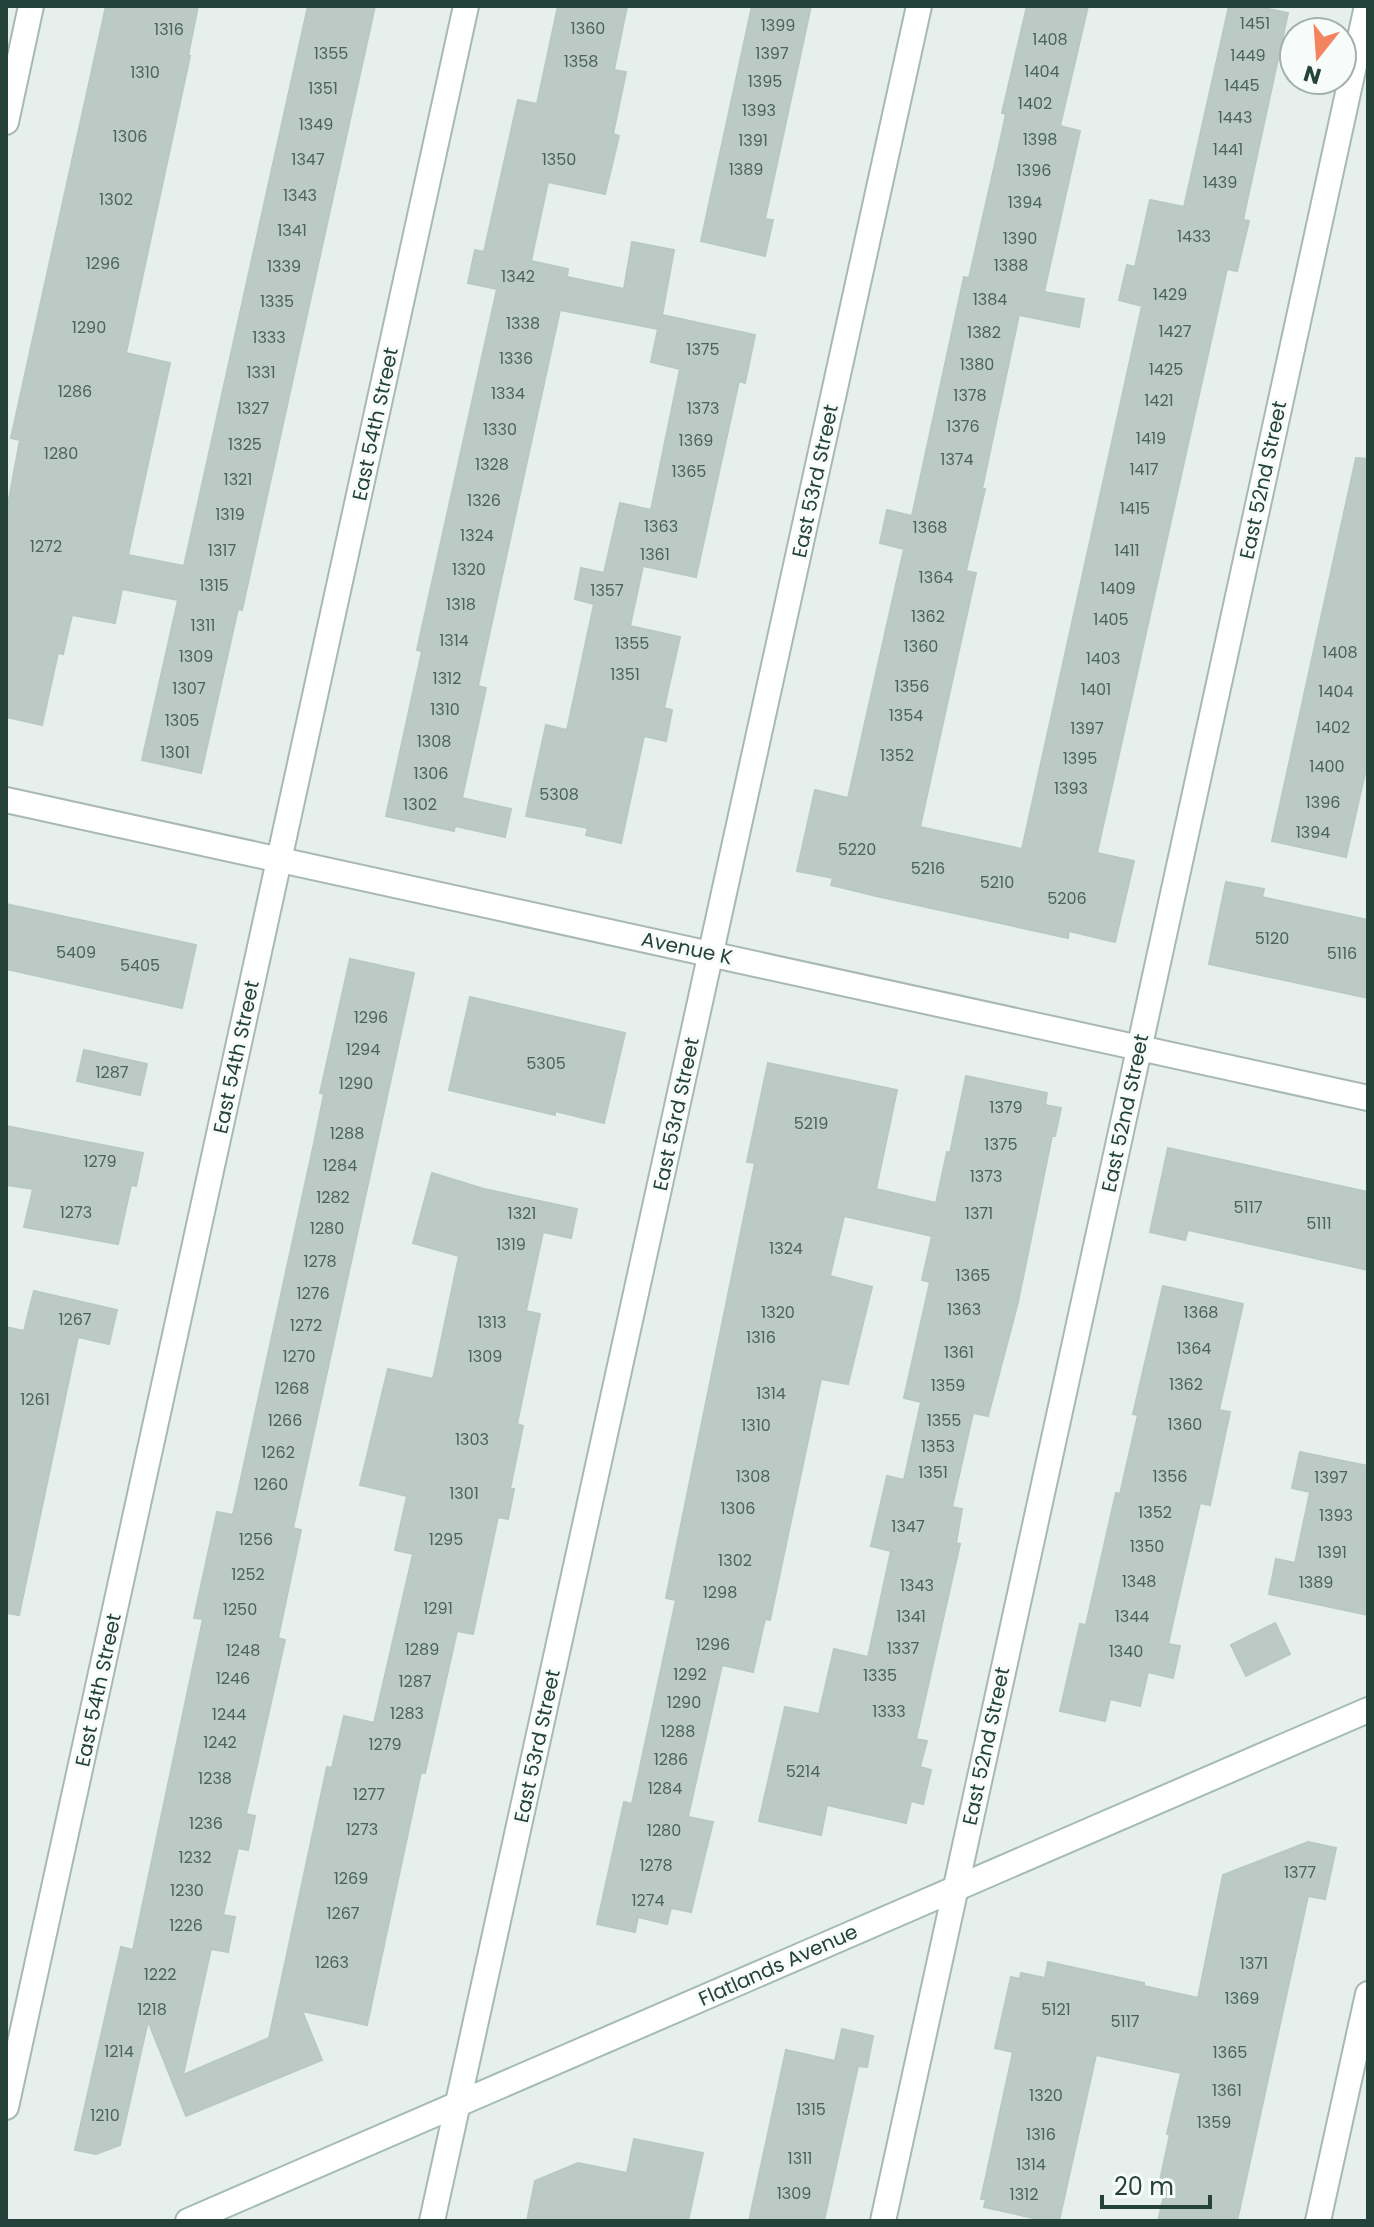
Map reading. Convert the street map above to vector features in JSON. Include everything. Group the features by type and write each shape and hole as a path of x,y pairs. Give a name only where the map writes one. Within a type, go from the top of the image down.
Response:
{"street":[{"path":"6,122 31,6"},
{"name":"East 54th Street","path":"6,2107 466,6"},
{"name":"East 53rd Street","path":"432,2221 919,6"},
{"name":"East 52nd Street","path":"883,2221 1367,6"},
{"name":"Avenue K","path":"6,800 1368,1098"},
{"name":"Flatlands Avenue","path":"188,2221 1368,1710"},
{"path":"1318,2221 1368,1994"}],"building":[{"path":"106,6 198,6 126,353 170,363 128,555 184,566 308,6 375,6 242,610 238,609 201,773 142,760 178,600 122,589 115,623 72,615 63,654 58,653 42,725 6,717 6,515 20,440 11,438"},
{"path":"558,6 627,6 614,70 626,72 613,134 619,136 605,194 548,182 531,261 568,269 567,277 624,289 632,242 674,250 662,315 755,335 745,383 739,381 696,577 643,566 630,626 680,637 664,708 672,710 666,741 644,736 621,843 586,835 588,828 526,816 546,725 567,730 594,604 575,599 581,568 604,573 620,503 651,510 680,369 651,362 658,329 560,310 478,686 486,688 462,798 511,809 505,837 455,826 454,831 386,816 422,651 417,650 497,289 468,283 475,250 484,252 518,100 537,104"},
{"path":"752,6 811,6 765,219 773,220 765,256 701,241"},
{"path":"1027,6 1088,6 1060,126 1080,131 1044,292 1084,299 1079,327 1019,315 966,571 976,573 920,827 1022,849 1142,306 1119,300 1127,265 1135,267 1150,200 1184,207 1229,6 1254,6 1288,13 1287,16 1278,16 1278,59 1243,220 1249,221 1237,271 1227,269 1097,853 1134,861 1115,942 1069,931 1068,938 876,896 831,885 833,878 797,871 815,790 848,798 904,549 880,543 887,510 912,516 964,277 969,278 999,146 1006,114 1002,113"},
{"path":"1356,458 1368,459 1368,760 1346,857 1272,841"},
{"path":"1226,882 1264,889 1262,897 1368,920 1368,998 1209,964"},
{"path":"6,904 196,945 182,1008 6,969"},
{"path":"350,959 414,973 293,1528 301,1530 278,1638 285,1640 246,1814 255,1816 248,1850 238,1848 223,1915 235,1917 228,1952 211,1949 183,2075 269,2038 327,1767 332,1768 344,1716 374,1723 413,1554 395,1550 407,1496 360,1485 388,1369 433,1379 459,1256 413,1243 432,1173 484,1189 577,1209 571,1238 543,1232 526,1311 540,1314 517,1424 523,1426 510,1489 514,1489 508,1519 498,1517 473,1634 457,1631 425,1773 421,1772 367,2025 302,2011 322,2060 186,2116 148,2021 120,2145 96,2154 75,2150 121,1947 133,1950 203,1619 194,1618 217,1512 233,1515 314,1143 324,1094 320,1093"},
{"path":"470,997 625,1033 604,1123 449,1090"},
{"path":"84,1050 147,1064 140,1095 77,1081"},
{"path":"768,1063 897,1090 876,1189 936,1203 966,1076 1047,1093 1045,1105 1061,1108 1055,1136 1052,1136 1018,1302 988,1416 973,1413 952,1507 962,1509 956,1543 960,1544 916,1739 927,1741 920,1767 931,1770 923,1804 911,1801 906,1823 827,1805 821,1835 759,1821 785,1707 819,1714 834,1649 868,1657 891,1551 871,1546 887,1476 904,1480 921,1402 904,1398 930,1282 922,1280 932,1236 844,1216 830,1276 872,1287 848,1384 821,1379 770,1620 765,1619 753,1672 722,1665 688,1817 713,1822 691,1912 671,1908 667,1924 638,1917 635,1932 597,1924 624,1802 632,1804 676,1600 666,1598 755,1163 747,1162"},
{"path":"6,1126 143,1153 136,1186 131,1185 118,1244 24,1227 33,1189 6,1185"},
{"path":"1168,1148 1368,1192 1368,1270 1188,1230 1185,1240 1150,1232"},
{"path":"1163,1286 1243,1304 1219,1410 1230,1412 1210,1505 1200,1503 1168,1644 1180,1646 1173,1678 1148,1672 1140,1706 1110,1699 1105,1721 1060,1711 1080,1624 1086,1625 1116,1493 1120,1494 1138,1415 1133,1414"},
{"path":"34,1291 117,1310 109,1344 78,1337 19,1615 6,1613 6,1327 24,1331"},
{"path":"1300,1452 1368,1466 1368,1615 1269,1594 1276,1559 1295,1563 1310,1492 1292,1488"},
{"path":"1275,1623 1290,1654 1246,1676 1231,1645"},
{"path":"1308,1842 1336,1848 1325,1899 1308,1896 1237,2221 1158,2221 1165,2191 1158,2190 1181,2073 1096,2055 1059,2221 984,2207 986,2199 981,2199 1013,2052 995,2048 1011,1977 1020,1979 1021,1973 1045,1978 1048,1962 1198,1998 1223,1875"},
{"path":"842,2029 873,2036 867,2067 858,2066 824,2221 749,2221 786,2050 835,2061"},
{"path":"634,2139 703,2153 688,2221 527,2221 535,2181 578,2163 627,2173"}]}
